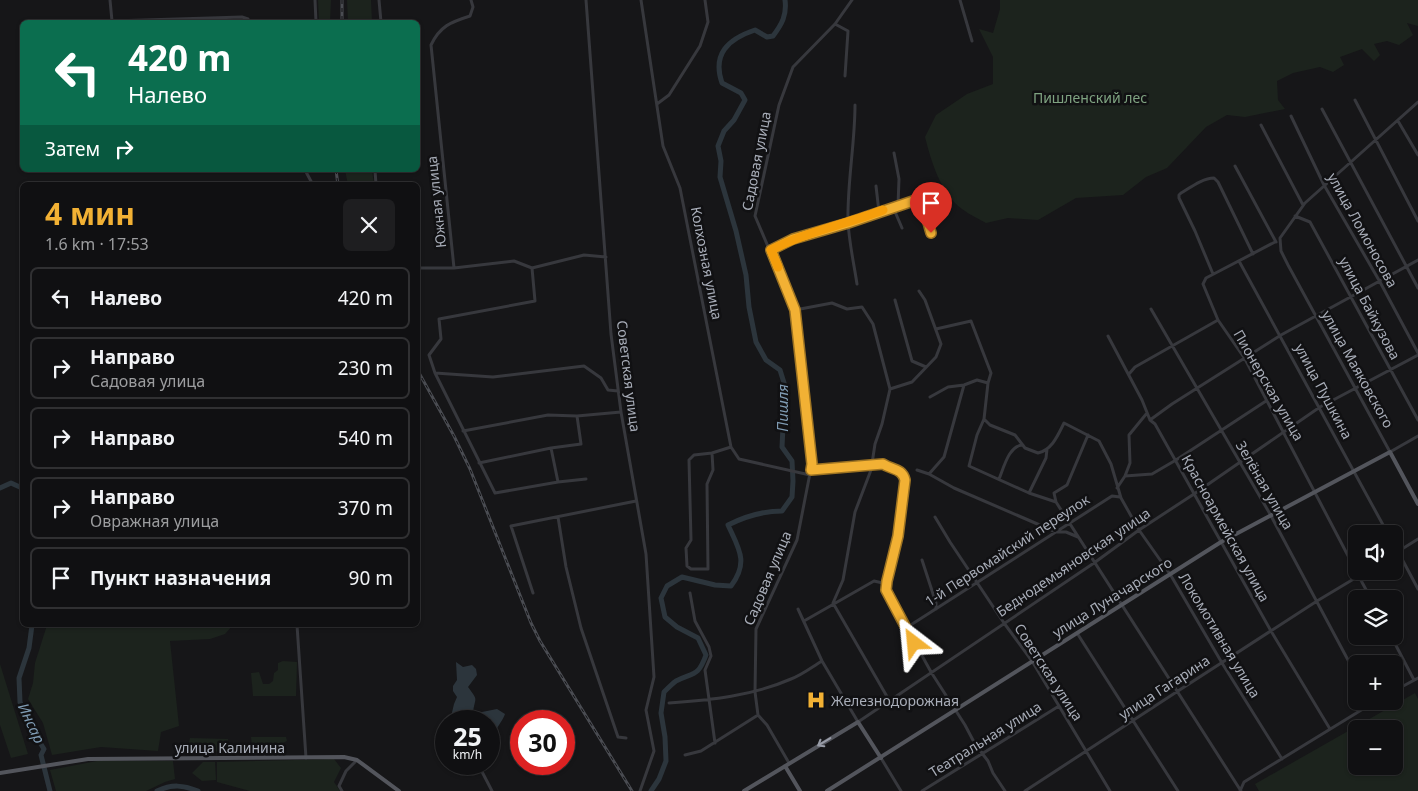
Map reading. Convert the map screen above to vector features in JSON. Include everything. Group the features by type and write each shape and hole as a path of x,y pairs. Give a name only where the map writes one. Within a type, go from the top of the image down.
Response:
{"main road":[{"name":"улица Луначарского","path":"827,791 1220,542 1390,452"},
{"name":"улица Маяковского","path":"1390,452 1418,504"},
{"path":"858,722 881,758"},
{"name":"Беднодемьяновская улица","path":"744,791 858,722"},
{"name":"улица Калинина","path":"0,774 36,766 88,759 344,757 357,760"},
{"path":"357,760 399,791"},
{"path":"785,766 800,791"}],"street":[{"path":"110,0 112,20"},
{"path":"315,0 316,20"},
{"path":"379,0 381,20"},
{"name":"Южная улица","path":"454,268 431,45 437,32 455,20 470,16 473,7 471,0"},
{"name":"Советская улица","path":"586,0 611,334 618,391 646,564 654,677 646,710 654,751 640,791"},
{"name":"Колхозная улица","path":"641,0 663,146 680,188 731,447"},
{"path":"657,105 669,95 700,46 708,22 705,0"},
{"name":"Садовая улица","path":"758,715 755,692 756,629 797,540 812,464 795,310 755,216 779,105 793,67 835,24 852,0"},
{"path":"960,0 972,40"},
{"path":"164,20 242,17 249,20"},
{"path":"835,24 848,31 845,76"},
{"path":"1355,100 1418,221"},
{"path":"1253,254 1218,182 1214,178 1208,178 1179,195 1213,274 1278,243 1284,231 1303,205 1418,102"},
{"path":"855,105 855,137 851,167 848,223 857,284"},
{"path":"1322,109 1418,288"},
{"name":"улица Ломоносова","path":"1291,116 1324,185 1380,282 1418,354"},
{"path":"1398,121 1418,156"},
{"path":"1261,125 1303,205"},
{"path":"894,152 899,178 898,205"},
{"name":"улица Маяковского","path":"1235,166 1390,452"},
{"path":"876,186 879,212"},
{"path":"771,250 793,239 925,198 933,186"},
{"path":"916,200 924,208 931,233"},
{"path":"893,207 902,228"},
{"name":"улица Байкузова","path":"1295,216 1310,222 1418,420"},
{"path":"420,268 454,268 514,261 532,268 584,255 606,257"},
{"name":"улица Пушкина","path":"1239,260 1383,525"},
{"path":"1150,420 1281,335 1407,268 1418,260"},
{"path":"532,268 535,301 439,319 441,339 429,355 435,373 495,493 586,479"},
{"name":"Пионерская улица","path":"1213,274 1206,278 1204,284 1218,320 1245,359 1348,556"},
{"path":"890,389 912,382 936,357 941,344 925,300 919,291"},
{"path":"894,300 912,361 926,367"},
{"path":"795,310 832,303 847,309 862,307 873,324 890,389 875,444 872,465 855,512 844,580 834,604"},
{"name":"Зелёная улица","path":"1151,309 1270,514 1348,660"},
{"path":"1128,374 1135,367 1171,345 1218,320"},
{"path":"936,329 971,321 991,373 984,419 977,435 969,466 1029,493 1056,502"},
{"name":"Красноармейская улица","path":"1108,336 1150,420 1155,424 1176,460 1220,542 1330,729"},
{"name":"Беднодемьяновская улица","path":"858,722 1284,431 1320,408 1418,354"},
{"path":"435,373 494,377 584,366 601,378 608,390 618,391"},
{"path":"930,397 948,388 977,380 988,383"},
{"path":"929,474 944,457 964,385"},
{"path":"1124,476 1152,474 1266,401"},
{"path":"463,431 548,415 576,416 622,412"},
{"path":"1117,488 1130,463 1129,435 1147,413"},
{"path":"479,463 551,448 581,444 576,416"},
{"path":"984,419 990,424 1015,435 1022,441 1023,445"},
{"name":"Локомотивная улица","path":"1047,449 1055,440 1064,423 1099,441 1111,464 1121,498 1139,530 1170,574 1222,663 1282,758"},
{"path":"1088,435 1067,484 1054,493 1056,502 1240,791"},
{"name":"улица Луначарского","path":"1390,452 1418,436"},
{"path":"999,479 1012,450 1016,446 1023,445 1038,453 1047,449"},
{"path":"712,454 713,470 706,484 708,569 691,569 686,566 686,548 691,540 689,460 694,455 712,454 731,447 739,459 810,475"},
{"path":"551,448 558,482"},
{"path":"1029,493 1046,458 1047,449"},
{"path":"811,470 883,464 889,468 898,469 904,475 898,536 886,590 931,672 1005,791"},
{"path":"917,470 1056,532 1066,532 1079,537"},
{"name":"1-й Первомайский переулок","path":"906,628 1112,496 1121,498"},
{"path":"533,593 511,526 636,501"},
{"name":"Советская улица","path":"935,516 1004,623 1032,661 1110,791"},
{"path":"558,517 566,566 582,628 618,737 626,738"},
{"path":"1403,548 1418,539"},
{"path":"922,560 936,603 936,609"},
{"path":"1403,560 1418,589"},
{"name":"улица Гагарина","path":"1025,791 1352,580"},
{"path":"804,621 874,582 887,584"},
{"path":"690,593 694,621 709,647 711,656 705,670 715,743"},
{"path":"834,604 889,700"},
{"path":"798,610 822,661 858,722"},
{"path":"297,627 306,758"},
{"path":"1077,632 1178,791"},
{"path":"1396,645 1416,679 1403,686"},
{"path":"669,703 710,700 755,692 793,678 822,661"},
{"name":"Театральная улица","path":"922,791 1059,706"},
{"path":"1240,791 1244,782 1360,710"},
{"path":"686,755 701,751 758,715 767,725 789,763"},
{"path":"881,758 901,791"},
{"path":"342,791 339,786 346,771 357,760"},
{"path":"484,775 492,791"}],"green space":[{"path":"318,0 331,0 330,20 319,20"},
{"path":"347,0 371,0 372,20 348,20"},
{"name":"Пишленский лес","path":"1000,0 1418,0 1418,26 1407,23 1413,35 1399,45 1387,41 1374,44 1380,55 1374,61 1362,49 1340,57 1344,65 1333,72 1320,67 1293,73 1277,81 1278,100 1285,109 1245,117 1227,115 1206,127 1167,168 1146,177 1123,195 1076,198 1038,220 1008,218 986,223 962,209 948,195 930,156 925,137 936,115 967,94 993,84 993,57 979,29 993,33 1000,9"},
{"path":"345,172 372,172 374,182 347,182"},
{"path":"46,627 231,627 225,634 210,639 170,641 179,726 161,732 158,751 101,747 52,755 43,723 28,699 33,683 35,663"},
{"path":"283,661 297,662 296,696 253,696 251,673 259,672 263,684 269,684 273,681 274,673 278,670 278,663"},
{"path":"0,664 28,754 11,758 0,725"},
{"path":"1415,693 1418,699 1418,791 1259,791 1255,784 1348,731 1348,775 1403,775 1403,720 1368,720 1385,710 1403,710 1403,700"},
{"path":"251,737 286,737 287,741 275,747 274,752 256,752 252,746"},
{"path":"190,738 228,739 228,746 247,745 248,752 187,751"},
{"path":"334,759 341,768 334,782 340,791 250,791 217,782 217,762"},
{"path":"97,761 173,761 175,779 146,791 56,791 50,770"},
{"path":"203,762 215,762 216,780 202,781 192,773"}],"shaded area":[{"path":"456,662 463,667 472,665 476,669 477,675 468,687 475,699 473,710 453,710 457,697 453,691 453,686 457,680"},
{"path":"500,711 505,714 500,724"}],"waterway":[{"name":"Пишля","path":"651,791 659,779 666,761 661,713 664,692 676,681 698,671 706,655 698,638 677,627 665,617 661,598 667,586 682,577 715,585 731,586 740,570 741,562 739,549 728,525 754,515 782,511 792,497 792,461 782,447 785,386 780,370 766,360 756,342 749,307 746,275 736,231 720,177 721,161 718,146 724,131 734,120 745,100 741,93 722,83 719,73 721,56 730,43 755,30 767,37 773,36 783,19 785,0"},
{"name":"Инсар","path":"0,488 11,483 20,487"},
{"name":"Инсар","path":"32,627 29,648 19,678 20,702 30,727 44,749 41,755 50,791"},
{"name":"Инсар","path":"157,791 178,786 198,791"}],"railway":[{"path":"342,0 342,20"},
{"path":"336,172 338,182"},
{"path":"420,375 470,469 531,623 540,641 632,791"}],"slow traffic":[{"path":"778,267 771,250 793,239 848,223 883,210"}],"place":[{"name":"Железнодорожная","path":"816,700"}],"route":[{"path":"914,643 886,590 898,536 904,475 898,469 889,468 883,464 811,470 812,464 795,310 771,250 793,239 848,223 912,200 916,200 924,208 931,233"}]}
